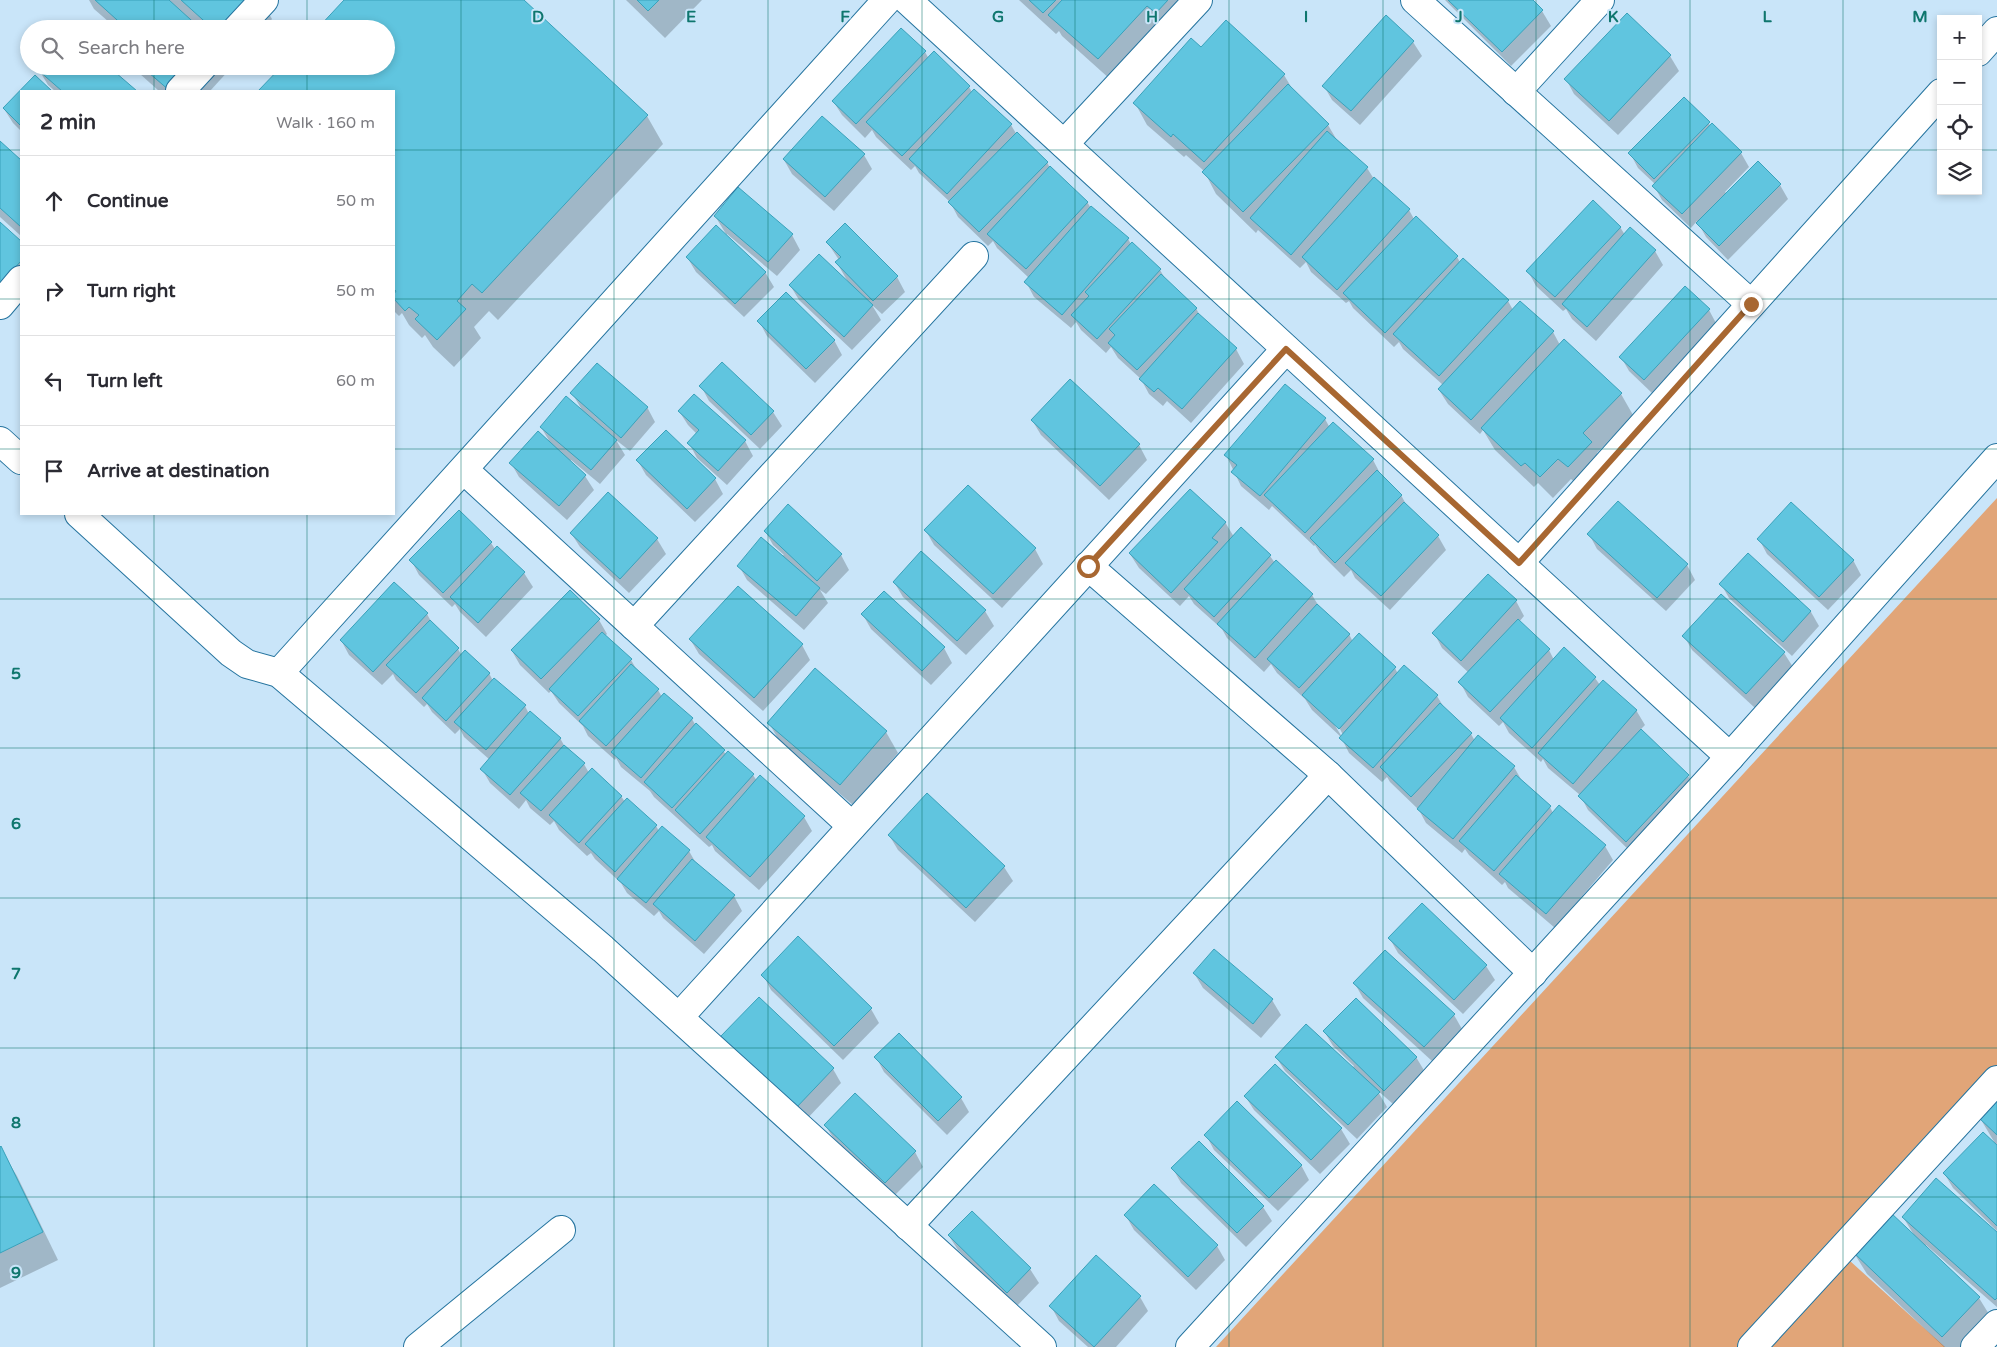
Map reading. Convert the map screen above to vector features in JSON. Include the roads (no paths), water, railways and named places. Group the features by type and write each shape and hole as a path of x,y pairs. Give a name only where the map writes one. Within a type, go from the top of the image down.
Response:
{"street":[{"path":"245,20 264,0"},
{"path":"279,673 887,0"},
{"path":"907,0 1730,757"},
{"path":"1064,144 1198,0"},
{"path":"1416,0 1751,304"},
{"path":"1516,92 1600,0"},
{"path":"1982,48 1997,31"},
{"path":"181,90 195,75"},
{"path":"1519,563 1937,97"},
{"path":"634,626 974,256"},
{"path":"0,305 20,281"},
{"path":"679,1017 1286,349"},
{"path":"0,441 20,459"},
{"path":"1190,1347 1730,757 1997,458"},
{"path":"464,470 852,826"},
{"path":"81,515 231,653 247,664 279,673 604,949 1042,1347"},
{"path":"1088,566 1328,775 1532,973"},
{"path":"908,1226 1328,775"},
{"path":"1752,1347 1997,1080"},
{"path":"418,1347 561,1230"},
{"path":"1975,1347 1997,1324"}]}
